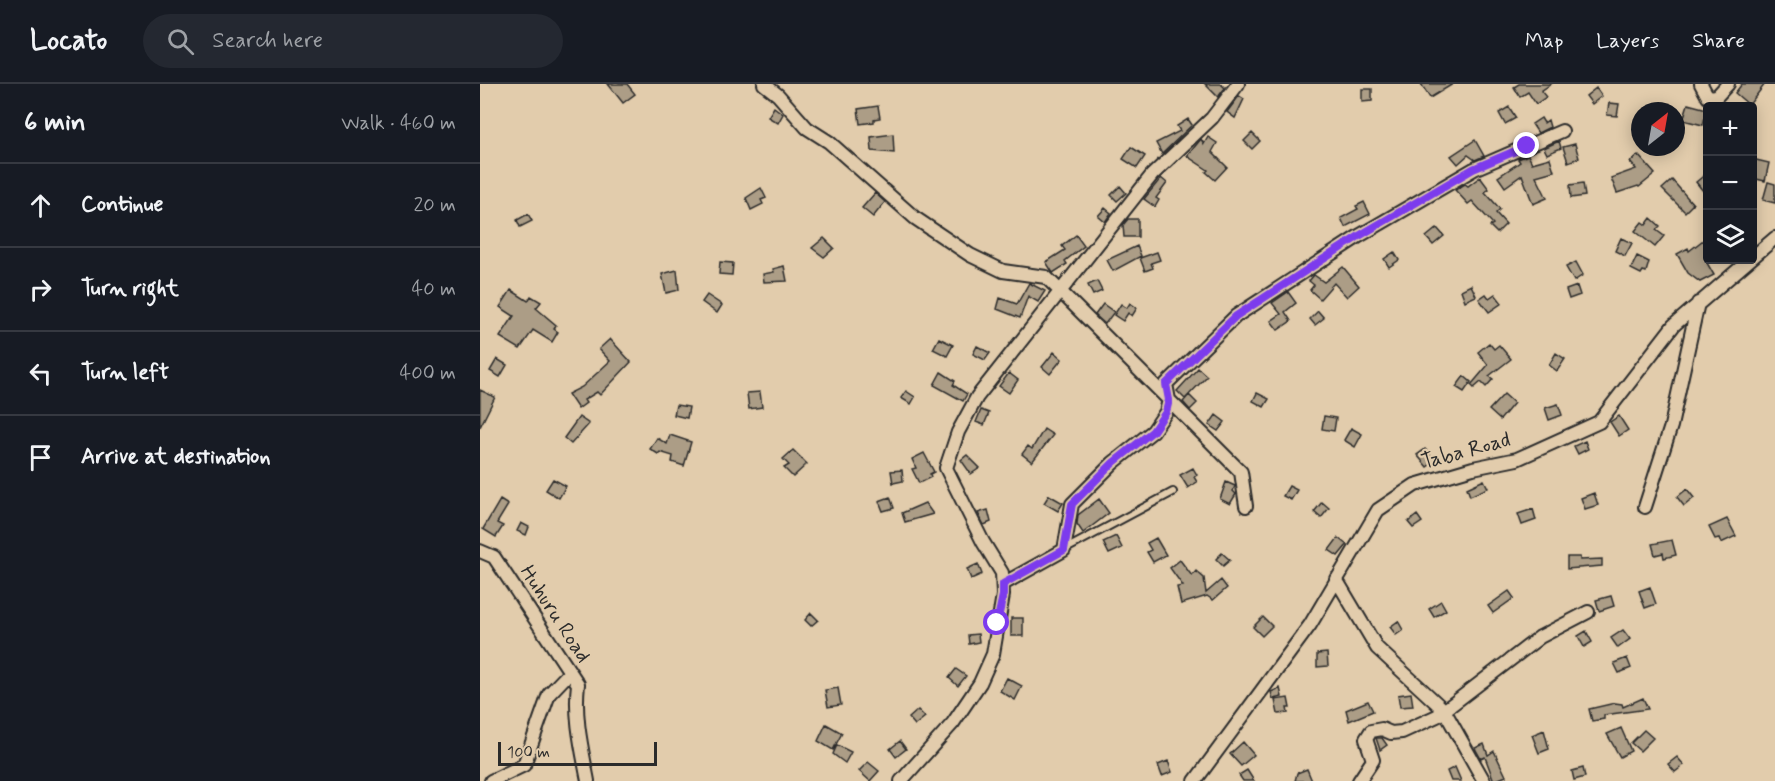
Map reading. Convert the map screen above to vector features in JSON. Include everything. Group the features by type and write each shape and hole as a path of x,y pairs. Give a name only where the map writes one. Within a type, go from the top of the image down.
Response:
{"street":[{"path":"764,84 778,95 807,128 829,142 915,218 970,255 1003,271 1046,277 1241,472 1246,506"},
{"path":"901,781 953,723 980,683 993,654 1003,584 1002,573 983,542 946,468 958,432 977,397 1152,175 1212,118 1238,84"},
{"path":"1701,84 1708,97 1717,96 1728,84"},
{"path":"1003,584 1064,550 1072,504 1113,463 1153,431 1166,412 1169,400 1166,384 1236,316 1359,236 1473,169 1562,131"},
{"name":"Taba Road","path":"1195,781 1310,626 1378,510 1415,485 1473,468 1516,459 1599,422 1674,325 1775,238"},
{"path":"1645,507 1671,426 1699,302"},
{"name":"Huhuru Road","path":"480,550 494,557 578,684 576,700 579,730 588,781"},
{"path":"1336,579 1377,648 1444,710 1484,781"},
{"path":"1359,781 1373,760 1366,739 1371,731 1382,729 1391,733 1402,732 1444,710 1540,637 1588,612"},
{"path":"491,781 524,765 549,694 570,672"}],"lane":[{"path":"1064,550 1173,492"}],"building":[{"path":"608,84 627,84 635,94 623,103"},
{"path":"1205,84 1221,84 1225,88 1218,97"},
{"path":"1421,84 1453,84 1430,98"},
{"path":"1519,84 1551,84 1541,91 1546,97 1536,104 1528,92 1520,97 1514,87"},
{"path":"1742,84 1765,84 1751,102 1746,102 1735,93"},
{"path":"1596,88 1602,96 1592,104 1586,96"},
{"path":"1362,89 1372,89 1372,101 1362,102"},
{"path":"1239,96 1244,99 1235,118 1227,112"},
{"path":"1609,103 1619,104 1617,116 1607,115"},
{"path":"1688,104 1703,108 1703,125 1685,120"},
{"path":"878,106 880,118 874,119 874,122 860,124 858,109"},
{"path":"774,107 783,114 778,123 768,117"},
{"path":"1509,107 1516,118 1505,124 1499,113"},
{"path":"1541,118 1544,123 1548,120 1550,127 1538,133 1532,124"},
{"path":"1188,119 1192,125 1162,154 1156,143 1180,131 1177,126"},
{"path":"1252,133 1260,141 1252,149 1244,141"},
{"path":"893,134 894,153 872,151 871,137"},
{"path":"1208,137 1217,143 1212,152 1227,167 1215,180 1206,172 1208,170 1187,156 1201,139 1204,144"},
{"path":"1475,140 1484,156 1475,160 1468,155 1458,164 1451,156"},
{"path":"1559,141 1561,148 1547,154 1544,148"},
{"path":"1575,144 1579,158 1568,162 1563,147"},
{"path":"1131,147 1145,156 1137,168 1123,159"},
{"path":"1528,155 1532,163 1550,158 1554,171 1536,176 1547,198 1533,204 1522,175 1505,187 1498,177 1520,162 1518,159"},
{"path":"1639,156 1655,174 1639,187 1617,193 1611,178 1636,169 1630,162"},
{"path":"1757,160 1769,163 1765,181 1757,179"},
{"path":"1703,176 1703,191 1696,182"},
{"path":"1480,177 1489,189 1485,192 1500,209 1496,213 1506,224 1497,233 1490,226 1493,224 1472,201 1468,204 1455,190 1465,184 1468,186"},
{"path":"1161,178 1167,183 1156,198 1159,200 1155,207 1144,199"},
{"path":"1672,180 1693,204 1685,212 1662,189"},
{"path":"1768,182 1775,184 1775,203 1763,200"},
{"path":"1583,183 1585,196 1571,198 1570,185"},
{"path":"1120,186 1126,193 1117,201 1111,195"},
{"path":"761,188 766,198 761,200 763,204 751,210 746,198"},
{"path":"875,193 885,202 873,217 862,208"},
{"path":"1364,202 1370,214 1345,227 1341,218 1358,209 1356,206"},
{"path":"1105,208 1111,213 1105,222 1098,216"},
{"path":"528,214 532,221 520,227 517,220"},
{"path":"1651,218 1660,226 1656,230 1664,236 1655,247 1635,231 1642,222 1646,225"},
{"path":"1128,219 1138,219 1138,237 1124,237 1123,225"},
{"path":"1437,228 1444,236 1433,245 1426,237"},
{"path":"1076,235 1084,246 1065,261 1067,264 1053,273 1046,262 1065,250 1062,246"},
{"path":"824,238 834,248 824,257 812,248"},
{"path":"1621,238 1632,243 1625,256 1615,251"},
{"path":"1703,240 1703,264 1708,264 1714,275 1700,282 1688,273 1677,254 1688,248 1689,251"},
{"path":"1137,246 1141,256 1113,271 1107,260"},
{"path":"1157,252 1160,260 1151,263 1153,268 1145,271 1140,258"},
{"path":"1394,252 1399,260 1389,267 1384,259"},
{"path":"1637,256 1649,262 1646,272 1643,271 1641,274 1631,269"},
{"path":"720,262 733,263 732,275 719,274"},
{"path":"1576,262 1583,275 1574,281 1566,267"},
{"path":"784,266 787,281 764,282 763,274 774,272 773,269"},
{"path":"1343,267 1359,286 1347,297 1334,283 1320,299 1310,290 1314,285 1309,281 1314,275 1324,282"},
{"path":"677,270 679,290 666,293 662,274"},
{"path":"1097,281 1102,291 1093,295 1088,285"},
{"path":"1029,283 1045,291 1038,302 1028,296 1020,318 997,309 1000,298 1017,304"},
{"path":"1471,285 1476,296 1465,301 1461,290"},
{"path":"1577,286 1580,295 1569,299 1566,290"},
{"path":"511,290 528,301 531,296 541,302 536,308 556,325 554,329 558,332 552,342 533,330 520,349 500,337 514,316 500,307"},
{"path":"1288,292 1296,303 1285,312 1291,321 1278,330 1271,321 1281,314 1272,303"},
{"path":"1486,294 1489,298 1495,294 1502,303 1489,312 1479,299"},
{"path":"707,295 722,305 717,313 702,302"},
{"path":"1130,303 1137,308 1132,316 1128,313 1123,321 1114,315 1121,304 1127,308"},
{"path":"1103,304 1114,312 1105,324 1095,315"},
{"path":"1318,311 1324,318 1315,325 1310,319"},
{"path":"939,338 953,345 947,356 933,349"},
{"path":"610,339 631,362 600,395 597,392 584,400 586,403 578,409 568,394 582,387 610,361 599,349"},
{"path":"1489,343 1494,349 1499,345 1511,359 1489,376 1493,379 1486,387 1481,382 1474,388 1471,385 1488,365 1478,352"},
{"path":"977,346 990,353 985,360 973,354"},
{"path":"1054,352 1062,359 1050,374 1042,367"},
{"path":"1556,353 1565,359 1557,371 1549,365"},
{"path":"497,359 507,365 500,377 490,371"},
{"path":"1198,368 1207,376 1185,399 1177,391"},
{"path":"941,372 955,381 953,385 967,394 963,401 934,385"},
{"path":"1009,373 1018,380 1009,393 999,386"},
{"path":"1464,376 1471,382 1464,392 1456,387"},
{"path":"480,390 495,397 480,427"},
{"path":"906,391 915,397 911,404 901,398"},
{"path":"760,392 762,407 749,409 747,393"},
{"path":"1257,393 1269,399 1264,407 1253,401"},
{"path":"1504,394 1514,403 1500,420 1489,410"},
{"path":"1189,395 1197,403 1190,410 1183,402"},
{"path":"1558,404 1562,415 1549,420 1545,408"},
{"path":"676,405 689,407 687,418 674,415"},
{"path":"981,410 989,413 984,425 976,422"},
{"path":"1216,415 1225,422 1218,431 1209,425"},
{"path":"1324,416 1336,418 1334,431 1322,429"},
{"path":"1619,416 1628,430 1619,436 1610,422"},
{"path":"579,417 589,424 571,444 564,438"},
{"path":"1351,428 1362,434 1355,447 1344,440"},
{"path":"1044,429 1053,435 1032,462 1022,454 1028,446 1032,449"},
{"path":"670,435 691,442 684,466 672,462 673,456 660,452 658,454 650,449 657,438 667,444"},
{"path":"1585,441 1588,449 1578,454 1574,446"},
{"path":"1425,449 1435,461 1427,467 1417,455"},
{"path":"793,450 807,464 793,477 784,468 789,465 783,459"},
{"path":"924,453 934,472 930,474 931,477 919,483 912,469 916,468 912,459"},
{"path":"967,455 980,468 971,474 961,460"},
{"path":"1193,468 1197,475 1194,477 1197,482 1188,488 1180,475"},
{"path":"902,470 903,481 893,483 891,471"},
{"path":"553,479 566,486 559,498 546,490"},
{"path":"1484,480 1488,488 1470,496 1467,488"},
{"path":"1226,482 1235,486 1233,491 1236,494 1230,504 1220,499"},
{"path":"1289,486 1297,490 1291,500 1283,496"},
{"path":"1687,489 1694,498 1684,506 1677,497"},
{"path":"1594,493 1598,505 1585,509 1581,498"},
{"path":"1049,495 1063,503 1058,511 1044,503"},
{"path":"890,497 894,508 883,511 879,501"},
{"path":"1099,499 1109,513 1083,533 1077,524 1078,515"},
{"path":"500,500 508,505 497,523 503,526 496,537 483,529"},
{"path":"1322,502 1329,508 1321,518 1314,512"},
{"path":"925,503 933,514 905,522 902,513"},
{"path":"1533,509 1536,520 1522,525 1518,514"},
{"path":"988,510 991,522 984,525 978,513"},
{"path":"1417,515 1422,522 1413,528 1408,522"},
{"path":"1727,519 1736,536 1721,543 1719,538 1715,539 1709,527"},
{"path":"521,523 529,527 526,535 517,531"},
{"path":"1116,536 1122,548 1109,554 1103,542"},
{"path":"1156,538 1166,555 1153,562 1147,552 1151,550 1147,543"},
{"path":"1338,538 1347,545 1338,556 1329,550"},
{"path":"1672,540 1676,555 1664,558 1663,553 1655,555 1652,544"},
{"path":"1222,553 1230,560 1223,566 1216,559"},
{"path":"1567,557 1580,557 1580,560 1602,559 1602,566 1567,569"},
{"path":"1180,560 1192,576 1196,571 1204,578 1206,593 1221,580 1227,588 1213,600 1207,596 1181,604 1177,587 1183,586 1170,568"},
{"path":"978,564 982,574 971,579 967,569"},
{"path":"1650,587 1656,604 1645,608 1639,591"},
{"path":"1509,591 1514,598 1493,613 1488,606"},
{"path":"1611,596 1614,606 1599,611 1596,600"},
{"path":"1441,601 1446,610 1434,617 1429,609"},
{"path":"811,613 818,620 811,626 805,620"},
{"path":"1263,617 1272,626 1262,636 1253,627"},
{"path":"1011,618 1023,618 1023,636 1011,636"},
{"path":"1398,621 1403,630 1396,635 1390,627"},
{"path":"1623,630 1630,639 1618,648 1611,638"},
{"path":"1586,631 1592,642 1584,647 1578,636"},
{"path":"978,634 979,642 969,644 968,635"},
{"path":"1327,653 1328,666 1317,667 1317,654"},
{"path":"1627,658 1631,668 1619,673 1614,663"},
{"path":"956,669 966,676 958,686 949,678"},
{"path":"1007,678 1022,686 1015,700 1000,691"},
{"path":"838,688 841,705 828,707 825,690"},
{"path":"1280,688 1282,697 1273,699 1271,692"},
{"path":"1411,693 1413,706 1400,707 1398,695"},
{"path":"1288,698 1290,708 1287,708 1288,713 1278,714 1275,700"},
{"path":"1643,698 1648,709 1604,715 1604,719 1592,721 1589,709 1615,703 1622,704 1623,707"},
{"path":"1368,701 1373,711 1349,721 1346,710"},
{"path":"918,710 925,717 915,725 909,718"},
{"path":"826,724 842,733 833,750 818,741"},
{"path":"1621,728 1631,751 1620,757 1607,734"},
{"path":"1544,730 1549,749 1539,753 1532,735"},
{"path":"1644,730 1653,738 1640,751 1631,743"},
{"path":"1376,738 1382,738 1387,745 1380,750"},
{"path":"900,741 906,749 896,757 890,749"},
{"path":"1243,742 1254,755 1241,766 1230,754"},
{"path":"1484,744 1488,755 1494,751 1506,776 1494,781 1485,757 1481,759 1475,748"},
{"path":"837,745 851,752 845,763 833,754"},
{"path":"1677,757 1684,765 1675,772 1668,764"},
{"path":"1168,761 1172,772 1162,776 1158,765"},
{"path":"868,762 879,771 870,781 859,771"},
{"path":"1455,767 1461,781 1451,781 1447,771"},
{"path":"1583,768 1585,777 1574,780 1572,771"},
{"path":"1307,769 1312,781 1295,781 1297,773"},
{"path":"1247,770 1254,781 1243,781 1239,775"}],"route":[{"path":"997,623 1003,584 1064,550 1072,504 1113,463 1153,431 1166,412 1169,400 1166,384 1236,316 1359,236 1419,203 1473,169 1527,146"}]}
